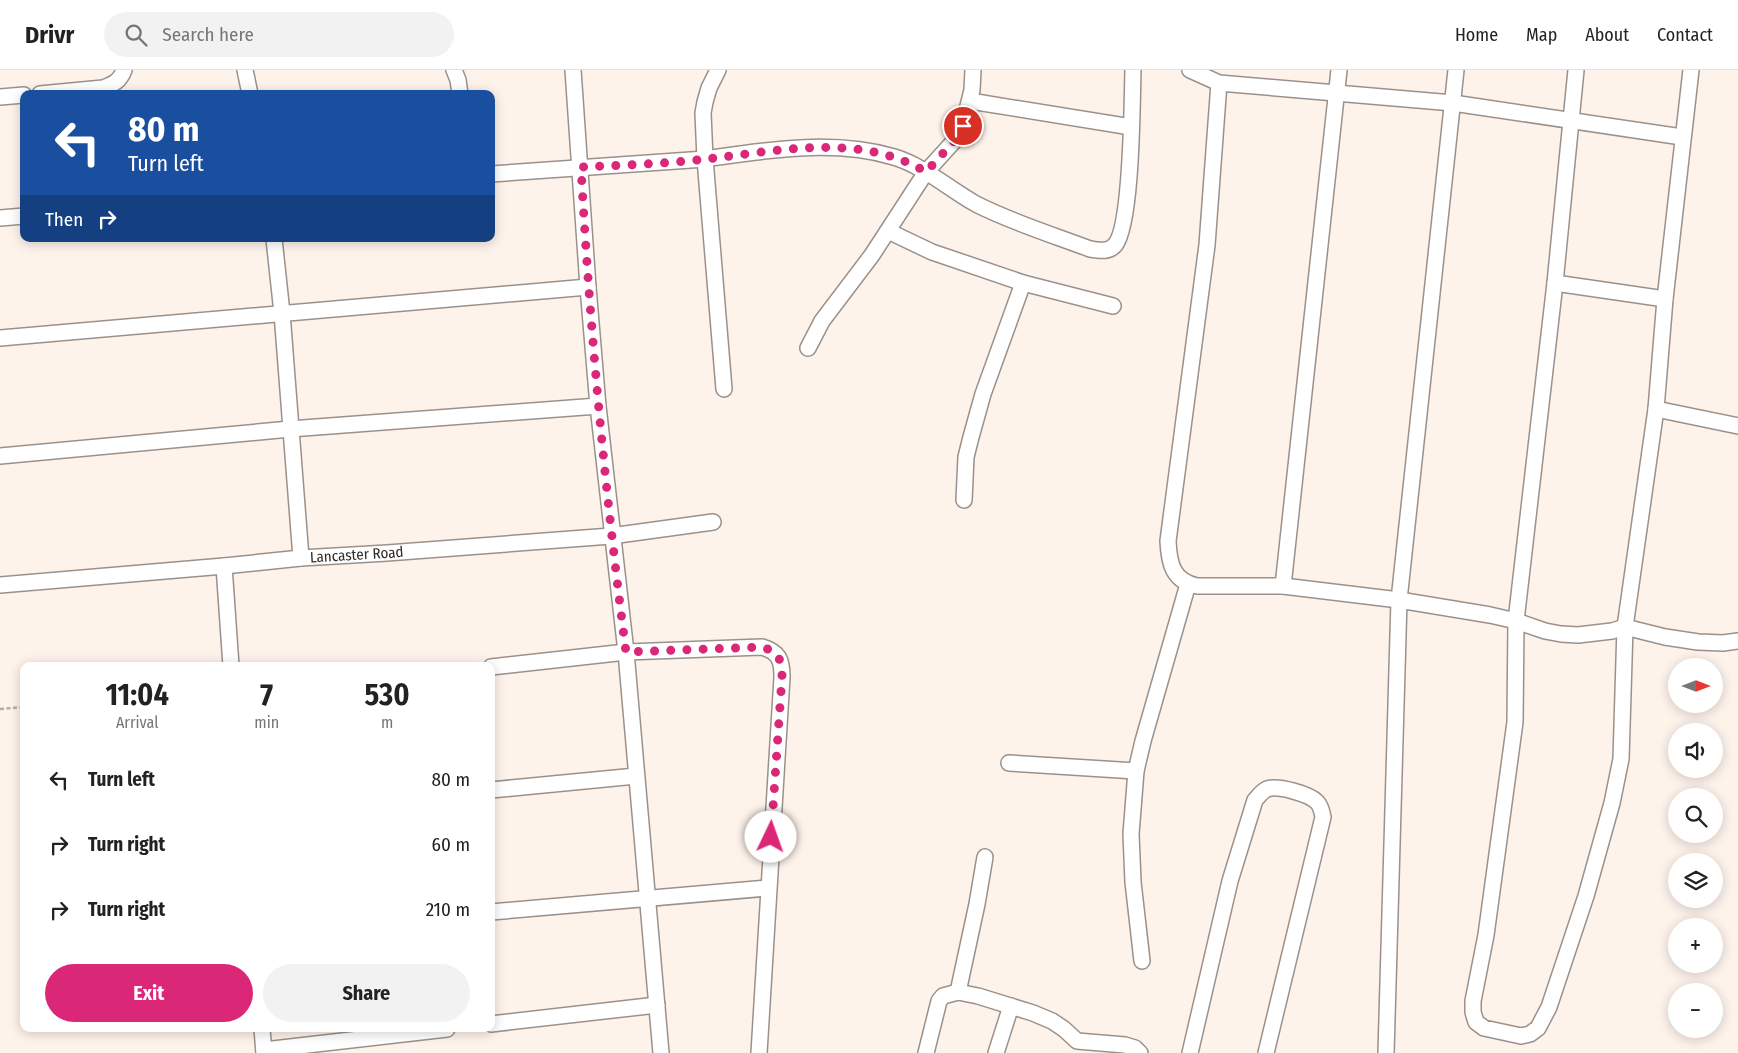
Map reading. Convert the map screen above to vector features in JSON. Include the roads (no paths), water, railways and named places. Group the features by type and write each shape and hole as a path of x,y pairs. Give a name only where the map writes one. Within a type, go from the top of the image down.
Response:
{"street":[{"path":"82,90 103,88 113,84 120,80 124,70"},
{"path":"245,70 249,90"},
{"path":"454,70 459,90"},
{"path":"573,70 598,406 611,536 626,652 636,776 649,898 661,1053"},
{"path":"718,70 704,102 703,114 705,160 724,389"},
{"path":"808,348 822,321 888,231 926,172 956,139 963,126 970,101 973,70"},
{"path":"495,174 705,160 767,152 840,147 909,162 961,196 984,208 1090,249 1105,251 1114,246 1121,235 1127,188 1133,70"},
{"path":"1190,70 1219,83 1453,103 1682,137"},
{"path":"1283,586 1339,70"},
{"path":"1386,1053 1399,600 1456,70"},
{"path":"1576,70 1516,620 1514,730 1486,935 1473,1000 1473,1012 1476,1022 1484,1028 1521,1036 1530,1034 1538,1028 1549,1007 1586,896 1612,803 1621,759 1625,627 1656,409 1664,299 1690,70"},
{"path":"1219,83 1207,245 1168,541 1169,553 1175,573 1188,584 1197,586 1283,586 1399,600 1516,620 1545,631 1561,634 1604,632 1625,627 1665,637 1698,642 1723,643 1738,641"},
{"path":"0,97 20,95"},
{"path":"970,101 1131,127"},
{"path":"0,218 20,216"},
{"path":"888,231 932,252 1023,283 1113,306"},
{"path":"274,242 282,313 301,558"},
{"path":"964,500 966,457 971,437 983,394 1023,283"},
{"path":"1554,283 1664,299"},
{"path":"0,338 588,287"},
{"path":"0,456 290,430 598,406"},
{"path":"1656,409 1738,426"},
{"name":"Lancaster Road","path":"0,585 301,558 611,536 713,522"},
{"path":"224,566 231,662"},
{"path":"1142,961 1133,882 1131,834 1136,771 1142,741 1188,584"},
{"path":"495,667 626,652 762,647 773,650 782,666 782,677 759,1053"},
{"path":"1009,763 1136,771"},
{"path":"495,790 636,776"},
{"path":"1190,1053 1230,881 1255,800 1268,788 1277,788 1302,794 1317,802 1322,810 1323,817 1266,1053"},
{"path":"958,992 985,857"},
{"path":"495,912 768,888"},
{"path":"926,1053 940,1001 943,996 958,992 978,996 1052,1021 1064,1029 1075,1047 1125,1045 1135,1048 1140,1053"},
{"path":"495,1024 657,1004"},
{"path":"996,1053 1010,1006"},
{"path":"262,1032 264,1051 422,1032"}]}
